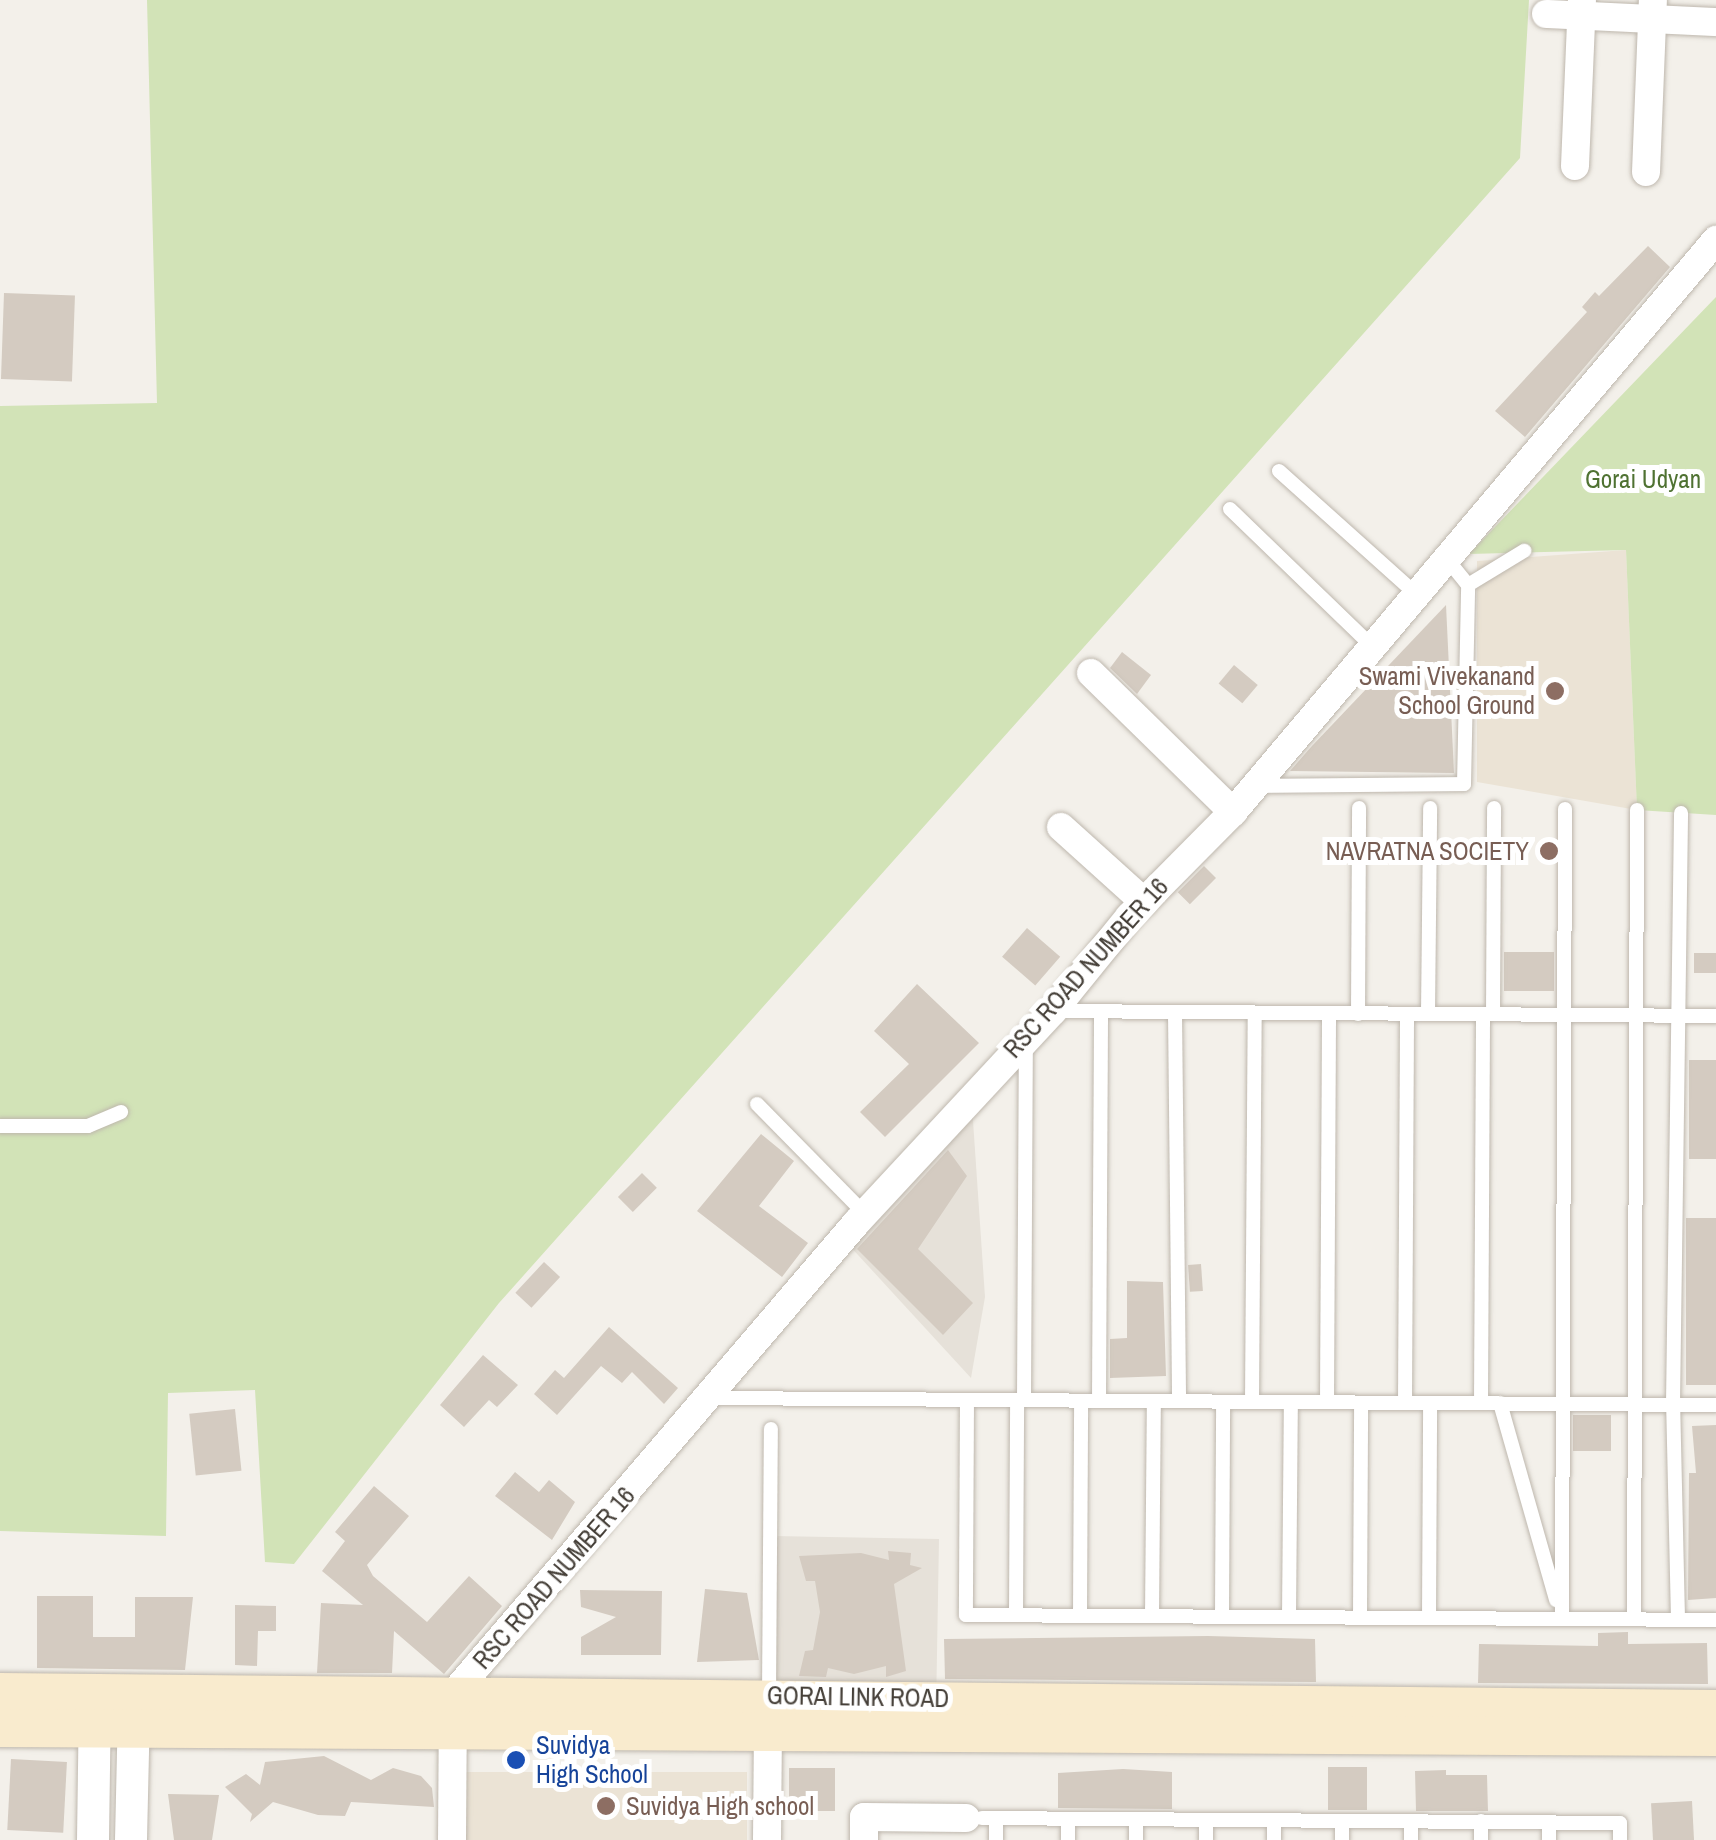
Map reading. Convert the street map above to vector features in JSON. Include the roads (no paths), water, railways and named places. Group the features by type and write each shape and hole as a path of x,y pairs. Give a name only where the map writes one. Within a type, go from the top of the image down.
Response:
{"main road":[{"name":"GORAI LINK ROAD","path":"0,1692 95,1711 133,1730 453,1712 1716,1709"},
{"name":"GORAI LINK ROAD","path":"0,1728 95,1711 135,1692 453,1712"},
{"name":"GORAI LINK ROAD","path":"769,1713 1716,1737"}],"street":[{"path":"1575,166 1582,8"},
{"path":"1546,14 1582,8 1699,14"},
{"path":"1646,172 1653,10"},
{"name":"RSC ROAD NUMBER 16","path":"453,1712 864,1213 1026,1034 1053,1011 1144,902 1232,812 1716,240"},
{"path":"1091,673 1232,812"},
{"path":"1060,827 1144,902"},
{"path":"131,1840 135,1692"},
{"path":"94,1840 95,1711"},
{"path":"452,1840 453,1712"},
{"path":"768,1840 769,1713"},
{"path":"864,1840 864,1816 934,1829 982,1818"}],"lane":[{"path":"1279,470 1417,595"},
{"path":"1230,509 1373,647"},
{"path":"1468,585 1524,551"},
{"path":"1254,786 1464,784 1468,585 1446,559"},
{"path":"1358,1014 1359,808"},
{"path":"1428,1014 1430,808"},
{"path":"1481,1404 1494,808"},
{"path":"1562,1618 1566,809"},
{"path":"1634,1619 1638,810"},
{"path":"1678,1619 1673,1404 1681,813"},
{"path":"1053,1011 1716,1016"},
{"path":"1098,1401 1101,1012"},
{"path":"1175,1012 1179,1401"},
{"path":"1252,1402 1254,1013"},
{"path":"1326,1402 1329,1013"},
{"path":"1405,1403 1407,1014"},
{"path":"1016,1615 1026,1034"},
{"path":"757,1104 864,1213"},
{"path":"0,1126 88,1126 121,1112"},
{"path":"710,1398 1716,1405"},
{"path":"967,1400 966,1615 1716,1620"},
{"path":"1080,1615 1081,1401"},
{"path":"1152,1616 1154,1401"},
{"path":"1222,1616 1223,1402"},
{"path":"1289,1617 1291,1402"},
{"path":"1360,1617 1361,1403"},
{"path":"1429,1618 1430,1403"},
{"path":"1500,1404 1562,1618"},
{"path":"769,1713 771,1429"},
{"path":"982,1818 1620,1823 1620,1840"},
{"path":"982,1818 996,1840"},
{"path":"1068,1819 1068,1840"},
{"path":"1136,1819 1136,1840"},
{"path":"1206,1820 1206,1840"},
{"path":"1274,1820 1274,1840"},
{"path":"1342,1821 1342,1840"},
{"path":"1411,1821 1411,1840"},
{"path":"1481,1822 1481,1840"},
{"path":"1549,1822 1549,1840"}],"place":[{"name":"Swami Vivekanand School Ground","path":"1555,691"},
{"name":"NAVRATNA SOCIETY","path":"1549,851"},
{"name":"Suvidya High School","path":"516,1760"},
{"name":"Suvidya High school","path":"606,1806"}],"park label":[{"name":"Gorai Udyan","path":"1643,479"}]}
